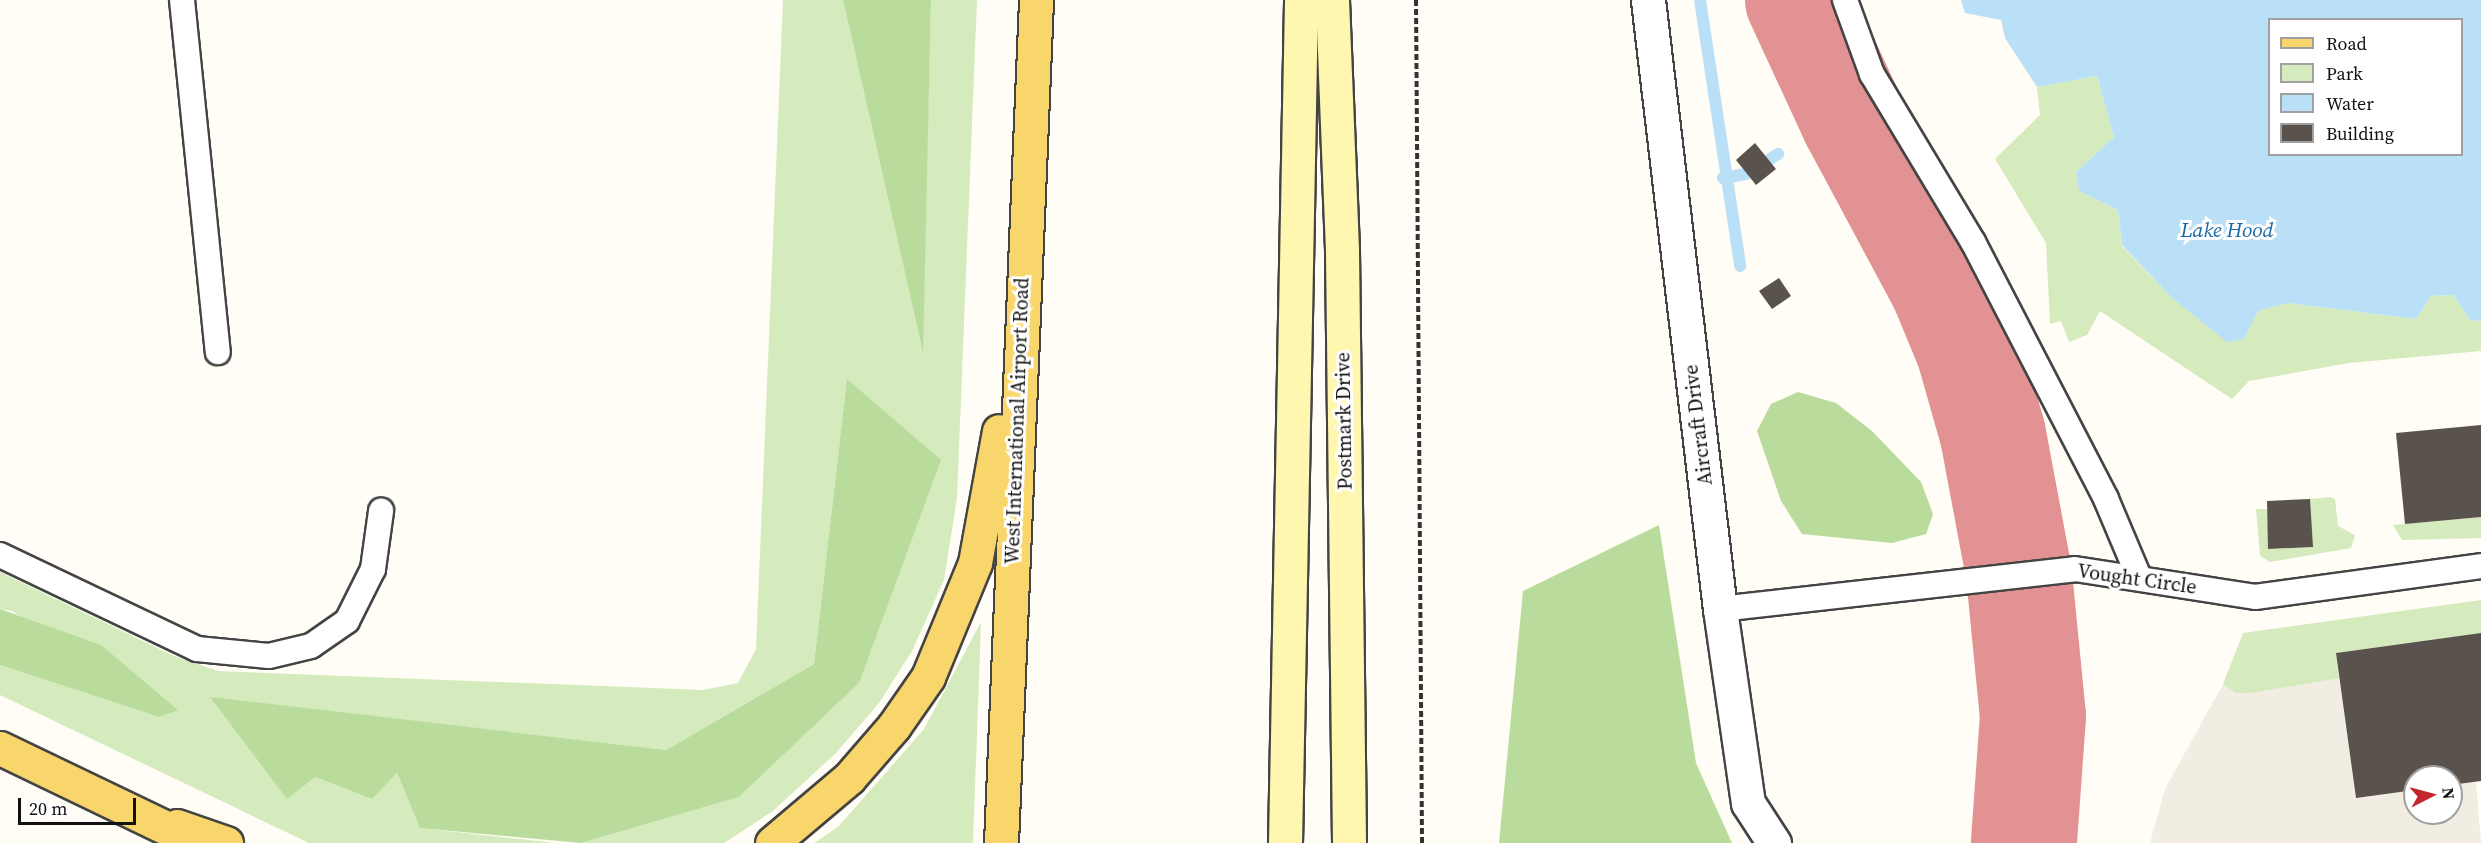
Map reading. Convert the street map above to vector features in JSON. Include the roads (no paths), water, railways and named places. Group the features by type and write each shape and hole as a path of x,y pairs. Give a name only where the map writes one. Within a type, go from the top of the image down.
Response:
{"main road":[{"name":"West International Airport Road","path":"1001,843 1036,0"},
{"path":"772,843 849,778 894,726 928,677 956,618 975,563 1023,290"},
{"path":"0,748 147,815 197,843"},
{"path":"147,815 226,843"}],"street":[{"path":"1285,843 1301,0"},
{"name":"Postmark Drive","path":"1332,0 1342,251 1349,843"},
{"name":"Aircraft Drive","path":"1648,0 1720,609 1749,803 1774,843"}],"lane":[{"path":"182,0 218,352"},
{"path":"1845,0 1872,74 1974,242 2106,499 2139,577"},
{"path":"0,555 197,649 268,656 311,646 347,621 373,569 381,511"},
{"name":"Vought Circle","path":"1720,609 2074,569 2139,577 2255,597 2481,566"}],"water":[{"name":"Lake Hood","path":"1961,0 2481,0 2481,321 2470,320 2453,295 2431,296 2416,319 2288,303 2258,311 2244,339 2227,342 2171,297 2122,245 2118,210 2079,191 2076,172 2114,137 2097,76 2037,87 2005,38 2001,20 1965,13"}],"waterway":[{"path":"1700,0 1740,266"},
{"path":"1723,178 1746,174 1778,154"}]}
